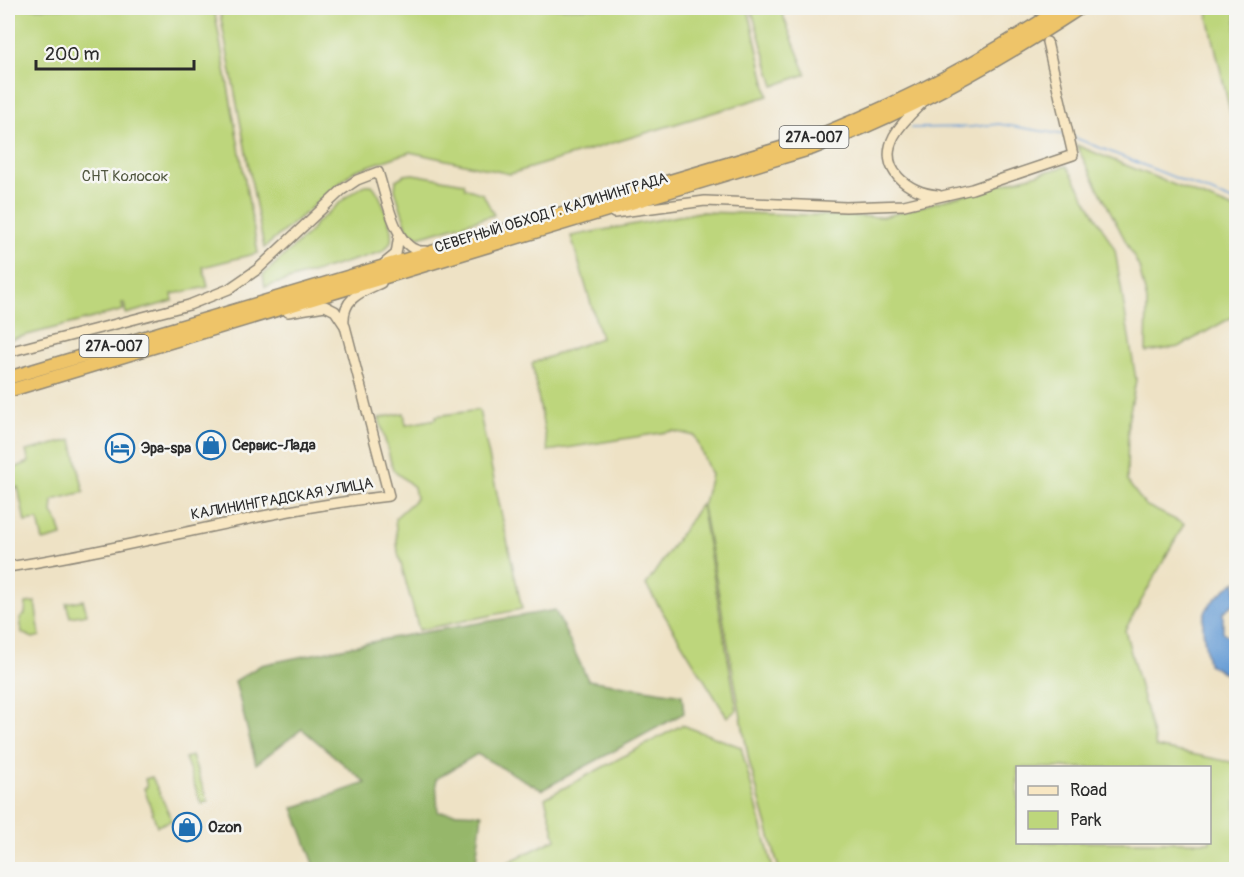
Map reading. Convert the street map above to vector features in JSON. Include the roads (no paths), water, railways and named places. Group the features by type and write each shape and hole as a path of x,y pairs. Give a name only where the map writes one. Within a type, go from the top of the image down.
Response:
{"highway":[{"name":"СЕВЕРНЫЙ ОБХОД Г. КАЛИНИНГРАДА","path":"8,378 727,165 835,129 901,101 966,67 1061,8"},
{"name":"СЕВЕРНЫЙ ОБХОД Г. КАЛИНИНГРАДА","path":"8,391 813,148 922,103 980,71 1080,8"}],"street":[{"path":"574,222 632,210 695,202 858,207 904,205 943,197 1072,151 1047,42"},
{"path":"922,103 893,137 890,151 891,164 905,186 919,193 943,197"},
{"path":"8,352 208,298 229,289 258,269 342,190 363,177 374,178 383,186 403,242 415,251 462,242"},
{"path":"348,277 392,259 398,249 399,233"},
{"path":"345,326 344,310 349,301 396,275"},
{"path":"269,313 325,306 335,311 345,326"},
{"name":"КАЛИНИНГРАДСКАЯ УЛИЦА","path":"8,567 93,552 298,509 389,496 345,326"}],"water":[{"path":"1236,581 1236,602 1223,612 1223,632 1236,642 1236,680 1208,664 1203,625 1207,608"}],"waterway":[{"path":"911,128 999,124 1065,135"},
{"path":"1073,137 1236,202"}],"place":[{"name":"Сервис-Лада","path":"211,445"},
{"name":"Эра-spa","path":"120,448"},
{"name":"Ozon","path":"187,827"}],"park label":[{"name":"СНТ Колосок","path":"125,176"}]}
